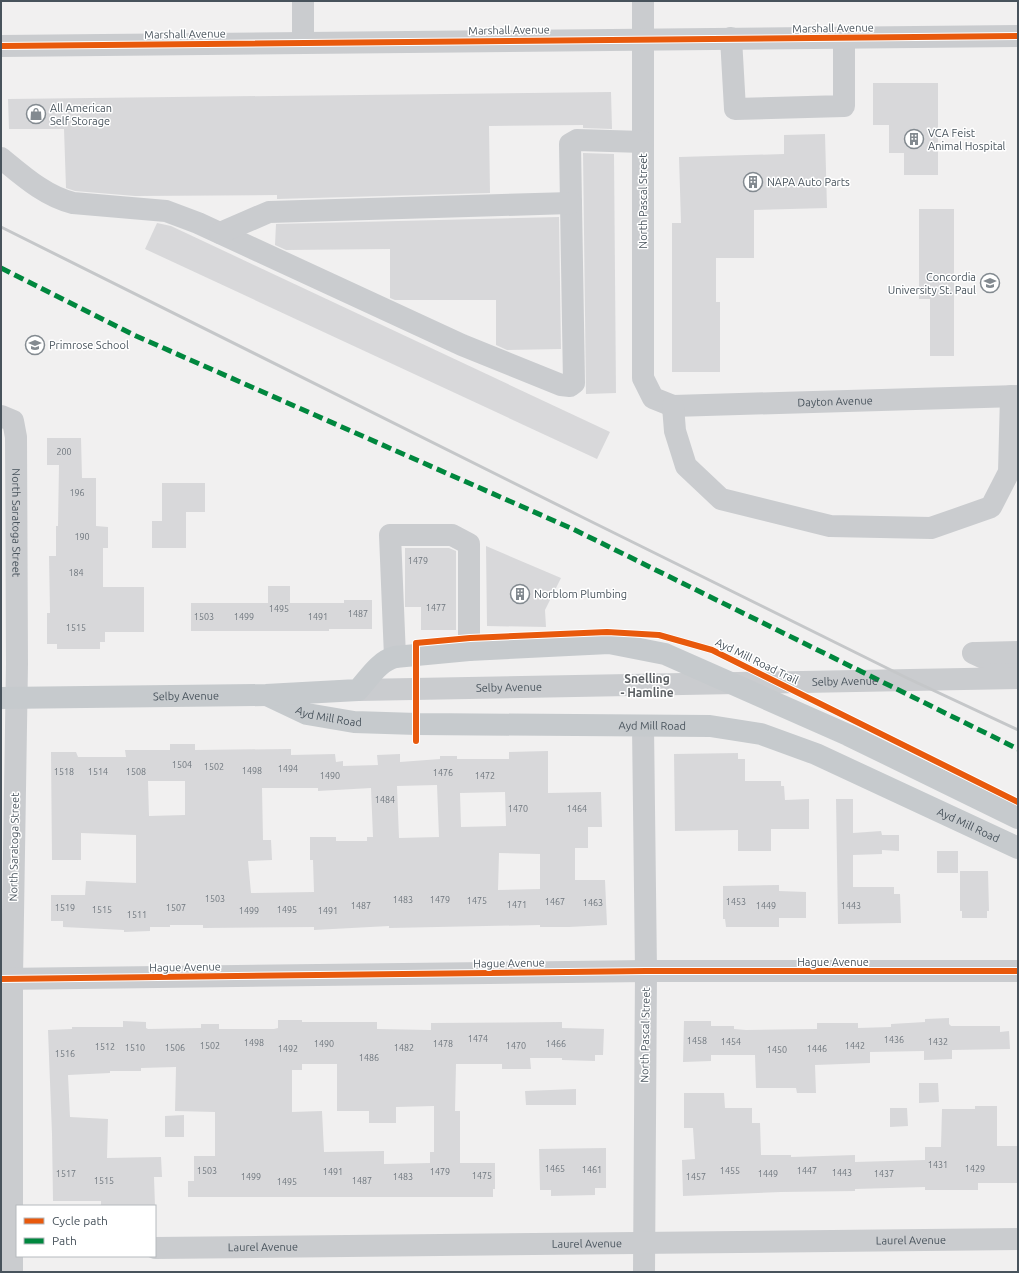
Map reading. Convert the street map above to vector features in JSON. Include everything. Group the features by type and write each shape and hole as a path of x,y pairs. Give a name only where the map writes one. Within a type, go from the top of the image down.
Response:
{"main road":[{"path":"358,690 375,670 388,659 395,657 469,650 609,643 666,654 848,734 1018,818"},
{"name":"Selby Avenue","path":"9,698 266,695 358,690"},
{"name":"Ayd Mill Road","path":"266,695 307,714 354,722 710,726 760,734 816,754 1018,848"}],"street":[{"path":"303,42 304,1"},
{"name":"North Pascal Street","path":"643,1 643,378 653,398"},
{"name":"Marshall Avenue","path":"1,46 1018,36"},
{"path":"731,38 735,109 844,106 844,38"},
{"path":"1,158 31,183 62,200 73,203 166,211 220,233 462,345 561,385 570,386 574,383 570,144 576,140 643,142"},
{"path":"220,233 269,212 571,203"},
{"path":"673,406 675,431 686,466 721,499 830,526 931,528 990,506 1009,472 1015,396"},
{"name":"Dayton Avenue","path":"653,398 673,406 1015,396"},
{"name":"North Saratoga Street","path":"7,419 16,437 9,698 7,979 10,1249 12,1272"},
{"path":"395,657 390,534 452,535 469,544 469,650"},
{"path":"1018,652 973,653 1018,674"},
{"name":"Selby Avenue","path":"358,690 1018,678"},
{"name":"North Pascal Street","path":"643,726 646,971 644,1272"},
{"name":"Hague Avenue","path":"7,979 646,971 1018,971"},
{"name":"Laurel Avenue","path":"156,1248 1018,1239"}],"building":[{"name":"VCA Feist Animal Hospital","path":"873,83 938,83 938,175 904,175 904,153 889,153 889,125 873,125"},
{"path":"611,92 612,129 583,128 583,125 489,126 490,193 277,199 277,195 135,196 75,191 66,188 64,129 9,129 8,99"},
{"path":"825,134 827,208 754,210 754,258 716,258 716,302 720,302 720,372 672,372 672,223 681,223 679,157 784,154 784,135"},
{"path":"583,153 614,154 616,393 586,394"},
{"path":"919,209 954,209 954,356 930,356 930,299 919,299"},
{"path":"559,217 561,349 507,350 496,345 496,300 395,300 390,298 390,249 286,250 275,245 276,224"},
{"path":"157,223 171,226 610,432 597,459 145,249"},
{"path":"47,438 81,438 82,478 96,478 96,526 108,527 108,548 103,548 103,587 144,587 144,632 105,632 105,642 100,642 100,649 57,649 57,644 47,644 47,613 50,613 49,556 56,556 59,465 47,465"},
{"path":"162,483 205,483 205,512 186,512 186,548 152,548 152,521 162,521"},
{"name":"Norblom Plumbing","path":"486,546 561,578 545,610 546,627 487,626"},
{"path":"405,548 449,548 456,551 456,630 421,630 421,607 405,607"},
{"path":"268,586 290,586 290,603 344,603 344,600 372,600 372,629 329,629 329,631 191,631 191,603 268,603"},
{"path":"170,744 195,744 195,750 291,749 291,755 335,754 336,762 343,761 343,766 378,765 377,755 400,754 400,762 440,759 440,756 457,756 457,759 509,759 509,752 548,751 548,793 601,792 602,827 588,827 588,848 575,848 575,880 605,880 607,925 569,927 540,927 540,925 389,928 389,926 314,930 314,927 203,928 203,925 170,925 170,927 150,927 150,931 124,932 124,930 63,927 63,921 51,921 51,895 85,895 86,881 136,883 136,835 81,833 81,860 52,860 51,752 76,752 78,757 126,757 125,750 170,750","holes":["148,781 185,781 185,815 149,816","437,785 439,837 399,838 397,786","262,788 318,788 318,791 371,788 373,837 367,837 367,841 336,841 336,837 310,837 310,860 313,860 314,892 251,893 248,861 272,860 271,840 263,840","505,792 506,826 461,827 460,793","499,853 540,854 540,889 498,890"]},
{"path":"738,753 738,759 745,759 745,781 781,781 781,786 784,786 785,800 809,799 809,829 771,829 771,851 738,851 738,830 675,831 674,754"},
{"path":"836,799 853,799 853,833 881,831 882,835 899,835 899,851 882,850 882,854 853,855 853,887 894,887 894,894 900,894 901,923 838,924"},
{"path":"937,851 958,851 958,873 937,873"},
{"path":"960,871 988,871 989,911 987,911 987,918 962,918 962,911 960,911"},
{"path":"779,885 779,891 806,892 806,918 779,918 779,927 726,927 725,919 723,919 723,886"},
{"path":"949,1018 949,1024 951,1026 1000,1026 1000,1032 1009,1031 1010,1049 952,1050 952,1059 924,1060 924,1051 870,1052 870,1063 815,1065 816,1093 797,1093 796,1088 756,1088 755,1055 711,1055 711,1061 683,1062 684,1021 711,1021 711,1026 734,1026 734,1029 746,1030 817,1029 817,1023 858,1023 858,1028 891,1027 891,1024 925,1022 925,1019"},
{"path":"278,1020 302,1020 302,1022 377,1022 377,1029 431,1030 431,1023 562,1022 562,1028 604,1029 603,1055 595,1055 595,1061 562,1060 562,1058 530,1058 531,1069 502,1069 502,1064 456,1064 455,1111 460,1111 460,1163 495,1163 495,1189 493,1189 493,1197 188,1197 188,1181 194,1181 194,1156 215,1156 215,1112 175,1111 176,1067 141,1068 141,1071 110,1071 110,1073 68,1075 70,1117 108,1119 107,1158 161,1157 162,1177 154,1177 155,1205 101,1205 101,1201 53,1201 48,1030 72,1029 72,1027 123,1027 123,1021 146,1022 146,1028 148,1029 201,1028 201,1024 219,1024 219,1029 278,1028","holes":["302,1064 337,1064 337,1111 369,1111 369,1123 396,1123 396,1107 434,1106 434,1152 430,1152 430,1163 384,1164 384,1151 324,1152 322,1111 292,1112 292,1070 302,1070"]},
{"path":"919,1083 938,1083 939,1102 919,1103"},
{"path":"576,1089 576,1105 526,1105 525,1091"},
{"path":"684,1093 724,1093 725,1108 752,1108 752,1123 760,1123 761,1155 791,1155 791,1157 855,1155 855,1162 925,1160 925,1147 941,1147 942,1109 975,1109 975,1106 997,1106 997,1146 1018,1146 1018,1183 978,1183 978,1190 925,1190 925,1187 855,1189 855,1191 683,1196 682,1160 695,1159 693,1128 684,1128"},
{"path":"890,1108 907,1108 908,1126 890,1127"},
{"path":"184,1115 184,1137 165,1137 165,1116"},
{"path":"606,1148 606,1188 595,1188 595,1195 551,1196 551,1190 540,1190 539,1149"}],"railway":[{"path":"1,227 907,678 1018,730"}],"marked path":[{"path":"1,268 134,335 575,530 1018,749"}],"cycle path":[{"path":"1,46 1018,36"},
{"name":"Ayd Mill Road Trail","path":"416,741 416,643 470,638 607,632 659,635 712,650 1018,802"},
{"path":"1,979 646,971 1018,971"}],"place":[{"name":"All American Self Storage","path":"36,114"},
{"name":"VCA Feist Animal Hospital","path":"914,139"},
{"name":"NAPA Auto Parts","path":"753,182"},
{"name":"Concordia University St. Paul","path":"990,283"},
{"name":"Primrose School","path":"35,345"},
{"name":"Norblom Plumbing","path":"520,594"}],"district":[{"name":"Snelling - Hamline","path":"647,685"}]}
